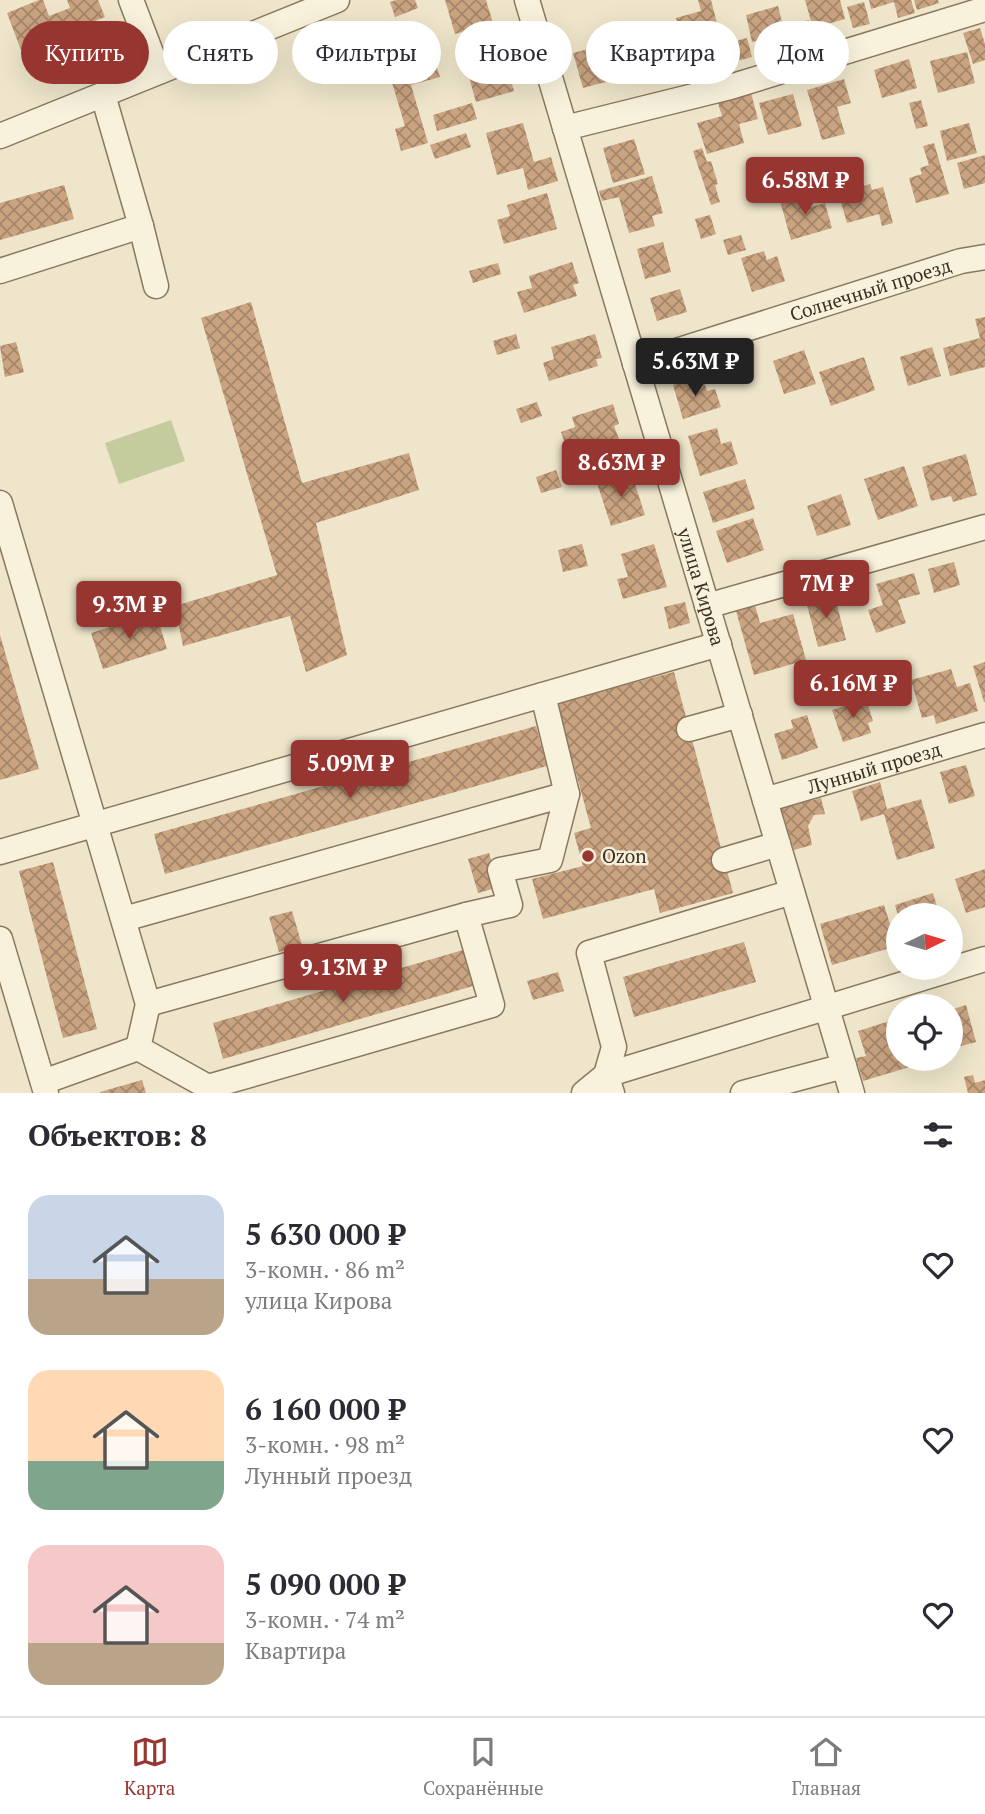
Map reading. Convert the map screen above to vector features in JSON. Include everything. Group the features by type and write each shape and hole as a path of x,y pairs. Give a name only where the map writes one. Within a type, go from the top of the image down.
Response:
{"street":[{"path":"131,0 158,71"},
{"path":"2,129 103,95 337,0"},
{"name":"улица Кирова","path":"527,0 852,1093"},
{"path":"565,128 730,87 985,9"},
{"path":"103,95 156,286"},
{"path":"0,271 141,226"},
{"name":"Солнечный проезд","path":"635,364 961,261 985,257"},
{"path":"0,503 148,1004 138,1048"},
{"path":"707,606 985,527"},
{"path":"0,852 719,644"},
{"path":"148,1004 510,905 500,870 550,860 567,794 542,695"},
{"path":"689,729 740,716"},
{"name":"Лунный проезд","path":"765,800 985,735"},
{"path":"124,919 567,794"},
{"path":"724,860 778,844"},
{"path":"609,1084 614,1047 589,953 792,892"},
{"path":"138,1048 208,1087 492,1005 466,915"},
{"path":"0,939 44,1088 138,1048"},
{"path":"584,1093 827,1007 985,959"},
{"path":"743,1093 844,1066"}],"green space":[{"path":"171,420 185,461 119,484 105,443"}],"building":[{"path":"43,0 49,16 70,8 67,0 98,0 105,17 95,21 21,21 21,50 7,13"},
{"path":"415,0 418,8 395,17 390,2"},
{"path":"445,0 486,0 492,21 455,21 455,34"},
{"path":"698,0 711,0 716,21 677,21 676,18 701,11"},
{"path":"805,0 840,0 845,19 811,21"},
{"path":"869,0 911,0 915,13 898,18 894,2 871,9"},
{"path":"914,0 938,0 939,3 917,10"},
{"path":"864,2 870,24 853,28 847,7"},
{"path":"778,6 782,21 754,21 752,42 746,15"},
{"path":"980,28 985,44 985,60 973,64 963,33"},
{"path":"747,38 752,57 740,60 740,40"},
{"path":"586,50 586,84 598,84 583,88 573,53"},
{"path":"967,52 975,83 938,93 930,61"},
{"path":"909,59 917,88 882,98 874,70"},
{"path":"392,84 415,84 411,85 428,143 401,151 395,129 405,126"},
{"path":"471,84 512,84 514,91 476,102"},
{"path":"827,84 845,84 851,103 837,107 845,134 822,140 807,90"},
{"path":"751,93 758,119 739,124 744,143 707,154 697,123 722,116 718,103"},
{"path":"793,94 802,126 768,135 759,103"},
{"path":"921,100 928,126 916,129 909,103"},
{"path":"472,103 477,119 437,131 433,115"},
{"path":"523,123 534,162 551,157 558,181 528,190 523,168 497,175 486,133"},
{"path":"969,123 977,153 947,161 940,131"},
{"path":"466,133 471,147 435,159 430,145"},
{"path":"634,139 645,174 613,183 603,148"},
{"path":"934,143 949,194 916,203 909,178 922,174 920,168 929,165 923,146"},
{"path":"702,148 707,162 711,161 718,184 715,185 720,202 711,205 693,151"},
{"path":"985,155 985,183 964,189 957,163"},
{"path":"826,158 837,195 827,198 816,161"},
{"path":"652,176 663,213 652,216 655,226 629,233 619,197 602,201 599,191"},
{"path":"862,178 864,186 870,184 872,190 883,187 893,223 882,226 879,214 847,223 836,185"},
{"path":"64,185 74,219 0,240 0,203"},
{"path":"547,193 557,229 504,244 497,220 510,216 507,205"},
{"path":"807,193 811,207 825,203 832,228 791,240 780,201"},
{"path":"710,215 716,234 701,239 695,219"},
{"path":"741,235 746,250 728,255 723,240"},
{"path":"663,242 671,272 645,279 637,249"},
{"path":"764,251 767,260 777,256 785,281 752,292 741,258"},
{"path":"572,262 579,283 573,285 577,296 524,313 517,292 532,288 529,276"},
{"path":"498,263 501,274 473,283 469,271"},
{"path":"680,289 687,312 657,321 650,298"},
{"path":"251,302 302,483 409,453 419,490 316,523 347,655 306,672 290,616 183,646 175,606 277,575 201,318"},
{"path":"985,317 985,367 950,376 943,348 980,338 975,319"},
{"path":"516,334 520,348 497,355 493,341"},
{"path":"595,334 602,358 596,359 598,366 549,381 543,363 554,359 551,347"},
{"path":"16,342 24,372 5,377 0,346"},
{"path":"932,347 941,376 908,386 900,357"},
{"path":"804,350 816,384 784,394 773,361"},
{"path":"864,357 875,390 831,406 819,372"},
{"path":"702,376 707,391 715,389 721,407 683,419 673,385"},
{"path":"537,402 542,416 521,423 516,409"},
{"path":"613,404 619,424 614,426 619,439 569,456 561,432 575,427 572,417"},
{"path":"717,428 721,444 731,441 738,464 700,476 688,436"},
{"path":"966,454 977,495 953,502 951,496 931,501 922,467"},
{"path":"904,466 918,506 878,520 864,479"},
{"path":"556,470 562,487 541,493 536,477"},
{"path":"631,472 645,515 611,526 597,483"},
{"path":"745,479 755,509 713,523 703,492"},
{"path":"841,494 851,525 817,536 807,506"},
{"path":"753,518 764,550 727,563 716,531"},
{"path":"582,544 588,566 563,572 558,550"},
{"path":"654,544 667,587 623,599 617,579 628,577 621,554"},
{"path":"954,562 960,585 934,593 928,569"},
{"path":"914,573 920,594 898,600 906,623 876,633 868,610 883,605 876,584"},
{"path":"834,593 846,640 818,647 806,601"},
{"path":"685,602 690,623 669,629 664,607"},
{"path":"755,605 760,623 793,614 806,660 754,675 736,611"},
{"path":"156,613 167,649 103,669 91,633"},
{"path":"0,635 39,769 0,780"},
{"path":"985,662 985,702 984,702 973,666"},
{"path":"951,669 957,687 970,683 978,711 936,724 934,715 922,718 911,680"},
{"path":"674,672 733,893 660,913 654,889 543,919 532,879 583,866 574,833 591,828 557,703"},
{"path":"866,699 873,721 868,723 871,733 843,742 832,710"},
{"path":"807,715 818,748 782,760 774,734 793,728 791,720"},
{"path":"536,726 547,766 165,874 154,834"},
{"path":"966,765 975,796 949,804 940,772"},
{"path":"880,782 887,809 921,799 935,848 897,860 884,814 861,821 852,791"},
{"path":"821,798 825,814 814,815 808,826 812,845 794,850 781,808"},
{"path":"489,853 499,887 478,893 468,859"},
{"path":"53,862 97,1029 63,1038 19,871"},
{"path":"985,869 985,907 966,913 955,879"},
{"path":"933,893 936,903 901,903"},
{"path":"884,905 886,949 832,965 820,924"},
{"path":"292,911 302,945 279,952 269,917"},
{"path":"744,942 756,982 634,1017 623,977"},
{"path":"463,950 473,986 223,1059 213,1023"},
{"path":"558,972 564,991 533,1000 527,981"},
{"path":"966,1005 976,1042 963,1046 963,1006"},
{"path":"886,1022 886,1071 896,1071 863,1081 856,1058 866,1056 858,1031"},
{"path":"973,1075 975,1083 985,1080 985,1093 968,1093 964,1077"},
{"path":"142,1080 146,1093 100,1093 100,1092"}],"place":[{"name":"Ozon","path":"588,856"}]}
